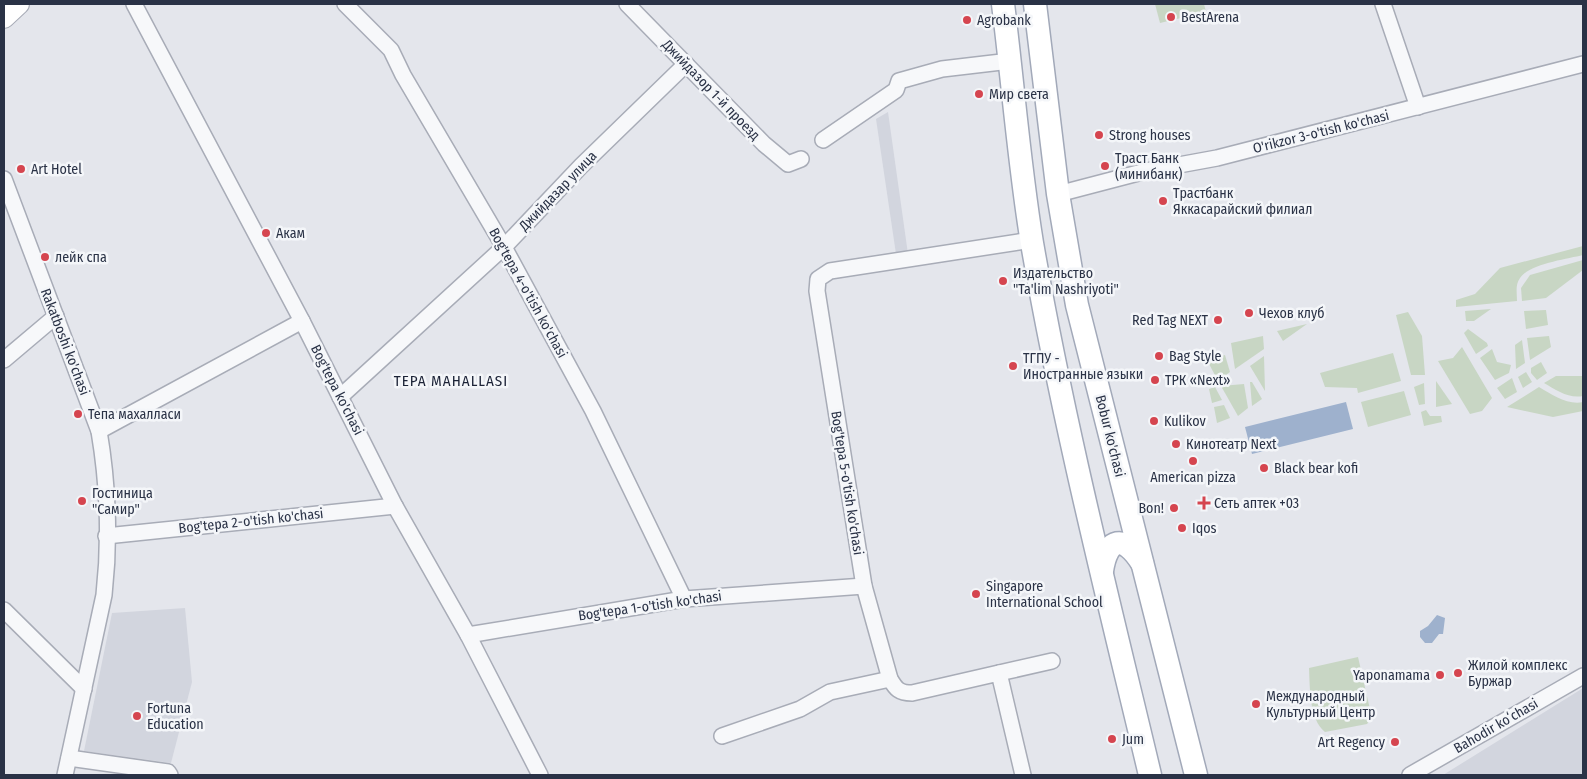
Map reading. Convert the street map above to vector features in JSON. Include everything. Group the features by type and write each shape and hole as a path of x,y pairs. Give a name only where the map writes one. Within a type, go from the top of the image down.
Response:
{"main road":[{"path":"4,18 19,4"},
{"path":"1003,4 1032,240 1074,453 1150,775"},
{"name":"Bobur ko'chasi","path":"1035,4 1058,194 1077,305 1196,775"},
{"path":"1102,571 1104,554 1109,547 1116,544 1125,544 1133,549 1142,563"}],"street":[{"name":"Bog'tepa ko'chasi","path":"134,4 302,321 395,506 468,635 540,775"},
{"name":"Bog'tepa 4-o'tish ko'chasi","path":"346,4 391,50 403,75 504,247 593,412 684,599"},
{"name":"Джийдазор 1-й проезд","path":"627,4 764,144 788,164 801,159"},
{"path":"1383,4 1418,107"},
{"path":"823,140 896,90 899,81 942,69 1010,61"},
{"name":"Джийдазар улица","path":"340,397 504,247 581,166 686,64"},
{"name":"O'rikzor 3-o'tish ko'chasi","path":"1058,194 1146,172 1217,158 1583,64"},
{"name":"Rakatboshi ko'chasi","path":"4,179 99,431 105,464 106,536 104,595 65,775"},
{"name":"Bog'tepa 5-o'tish ko'chasi","path":"890,679 864,586 836,420 817,291 818,279 830,271 1032,240"},
{"path":"4,360 56,316"},
{"path":"99,431 302,321"},
{"name":"Bog'tepa 2-o'tish ko'chasi","path":"106,536 395,506"},
{"name":"Bog'tepa 1-o'tish ko'chasi","path":"468,635 684,599 864,586"},
{"path":"4,610 84,688"},
{"path":"722,736 800,710 830,692 890,679 896,689 903,693 912,693 1052,661"},
{"path":"999,673 1023,775"},
{"name":"Bahodir koʻchasi","path":"1410,775 1583,676"},
{"path":"69,758 168,772 170,775"}],"shaded area":[{"path":"888,112 908,254 896,254 876,119"},
{"name":"Fortuna Education","path":"185,608 192,682 171,763 84,751 112,613"},
{"path":"1583,688 1583,775 1443,775 1580,690"}],"green space":[{"name":"BestArena","path":"1155,4 1204,4 1206,12 1160,23"},
{"path":"1583,246 1583,255 1549,263 1525,273 1517,283 1517,301 1456,307 1456,300 1475,294 1500,268"},
{"path":"1583,260 1583,270 1546,298 1522,301 1521,288 1530,275"},
{"path":"1491,309 1474,321 1466,321 1465,311"},
{"path":"1546,310 1548,325 1526,329 1524,311"},
{"path":"1408,312 1422,336 1425,375 1411,375 1396,315"},
{"path":"1307,324 1283,341 1277,331"},
{"path":"1468,329 1487,343 1488,346 1476,354 1464,333"},
{"path":"1263,336 1264,349 1235,369 1231,343"},
{"path":"1549,336 1551,347 1530,360 1527,338"},
{"path":"1522,340 1525,363 1516,369 1515,345"},
{"path":"1462,347 1492,398 1482,411 1470,414 1438,361 1453,358"},
{"path":"1492,349 1497,362 1511,365 1509,373 1495,380 1480,358"},
{"path":"1393,353 1401,381 1358,393 1357,388 1325,387 1320,373"},
{"path":"1225,355 1230,372 1218,381 1207,360"},
{"path":"1264,356 1265,391 1250,366"},
{"path":"1541,362 1547,373 1537,380 1531,373 1531,368"},
{"path":"1526,372 1532,382 1523,388 1518,377"},
{"path":"1556,376 1583,376 1583,396 1568,395 1544,383"},
{"path":"1512,378 1517,392 1505,399 1497,388"},
{"path":"1436,381 1452,404 1436,407"},
{"path":"1250,382 1252,382 1262,399 1252,406"},
{"path":"1424,383 1425,404 1419,405 1414,387"},
{"path":"1244,384 1248,408 1238,416 1221,386"},
{"path":"1215,387 1222,400 1212,403 1209,389"},
{"path":"1539,387 1566,401 1583,402 1583,411 1553,417 1507,407"},
{"path":"1404,391 1411,415 1368,427 1361,402"},
{"path":"1224,405 1230,418 1217,423 1214,407"},
{"path":"1426,410 1430,416 1441,416 1442,422 1424,426 1421,412"},
{"path":"1358,657 1372,718 1367,724 1325,732 1313,711 1309,668"}],"water":[{"path":"1346,402 1353,429 1252,454 1245,427"},
{"path":"1437,615 1445,618 1443,634 1439,634 1432,643 1425,643 1420,637 1420,631 1428,626"}],"place":[{"name":"BestArena","path":"1171,17"},
{"name":"Agrobank","path":"967,20"},
{"name":"Мир света","path":"979,94"},
{"name":"Strong houses","path":"1099,135"},
{"name":"Траст Банк (минибанк)","path":"1105,166"},
{"name":"Art Hotel","path":"21,169"},
{"name":"Трастбанк Яккасарайский филиал","path":"1163,201"},
{"name":"Акам","path":"266,233"},
{"name":"лейк спа","path":"45,257"},
{"name":"Издательство \"Ta'lim Nashriyoti\"","path":"1003,281"},
{"name":"Чехов клуб","path":"1249,313"},
{"name":"Red Tag NEXT","path":"1218,320"},
{"name":"Bag Style","path":"1159,356"},
{"name":"ТГПУ - Иностранные языки","path":"1013,366"},
{"name":"ТРК «Next»","path":"1155,380"},
{"name":"Тепа махалласи","path":"78,414"},
{"name":"Kulikov","path":"1154,421"},
{"name":"Кинотеатр Next","path":"1176,444"},
{"name":"American pizza","path":"1193,461"},
{"name":"Black bear kofi","path":"1264,468"},
{"name":"Гостиница \"Самир\"","path":"82,501"},
{"name":"Сеть аптек +03","path":"1204,503"},
{"name":"Bon!","path":"1174,508"},
{"name":"Iqos","path":"1182,528"},
{"name":"Singapore International School","path":"976,594"},
{"name":"Жилой комплекс Буржар","path":"1458,673"},
{"name":"Yaponamama","path":"1440,675"},
{"name":"Международный Культурный Центр","path":"1256,704"},
{"name":"Fortuna Education","path":"137,716"},
{"name":"Jum","path":"1112,739"},
{"name":"Art Regency","path":"1395,742"}],"district":[{"name":"TEPA MAHALLASI","path":"451,381"}]}
